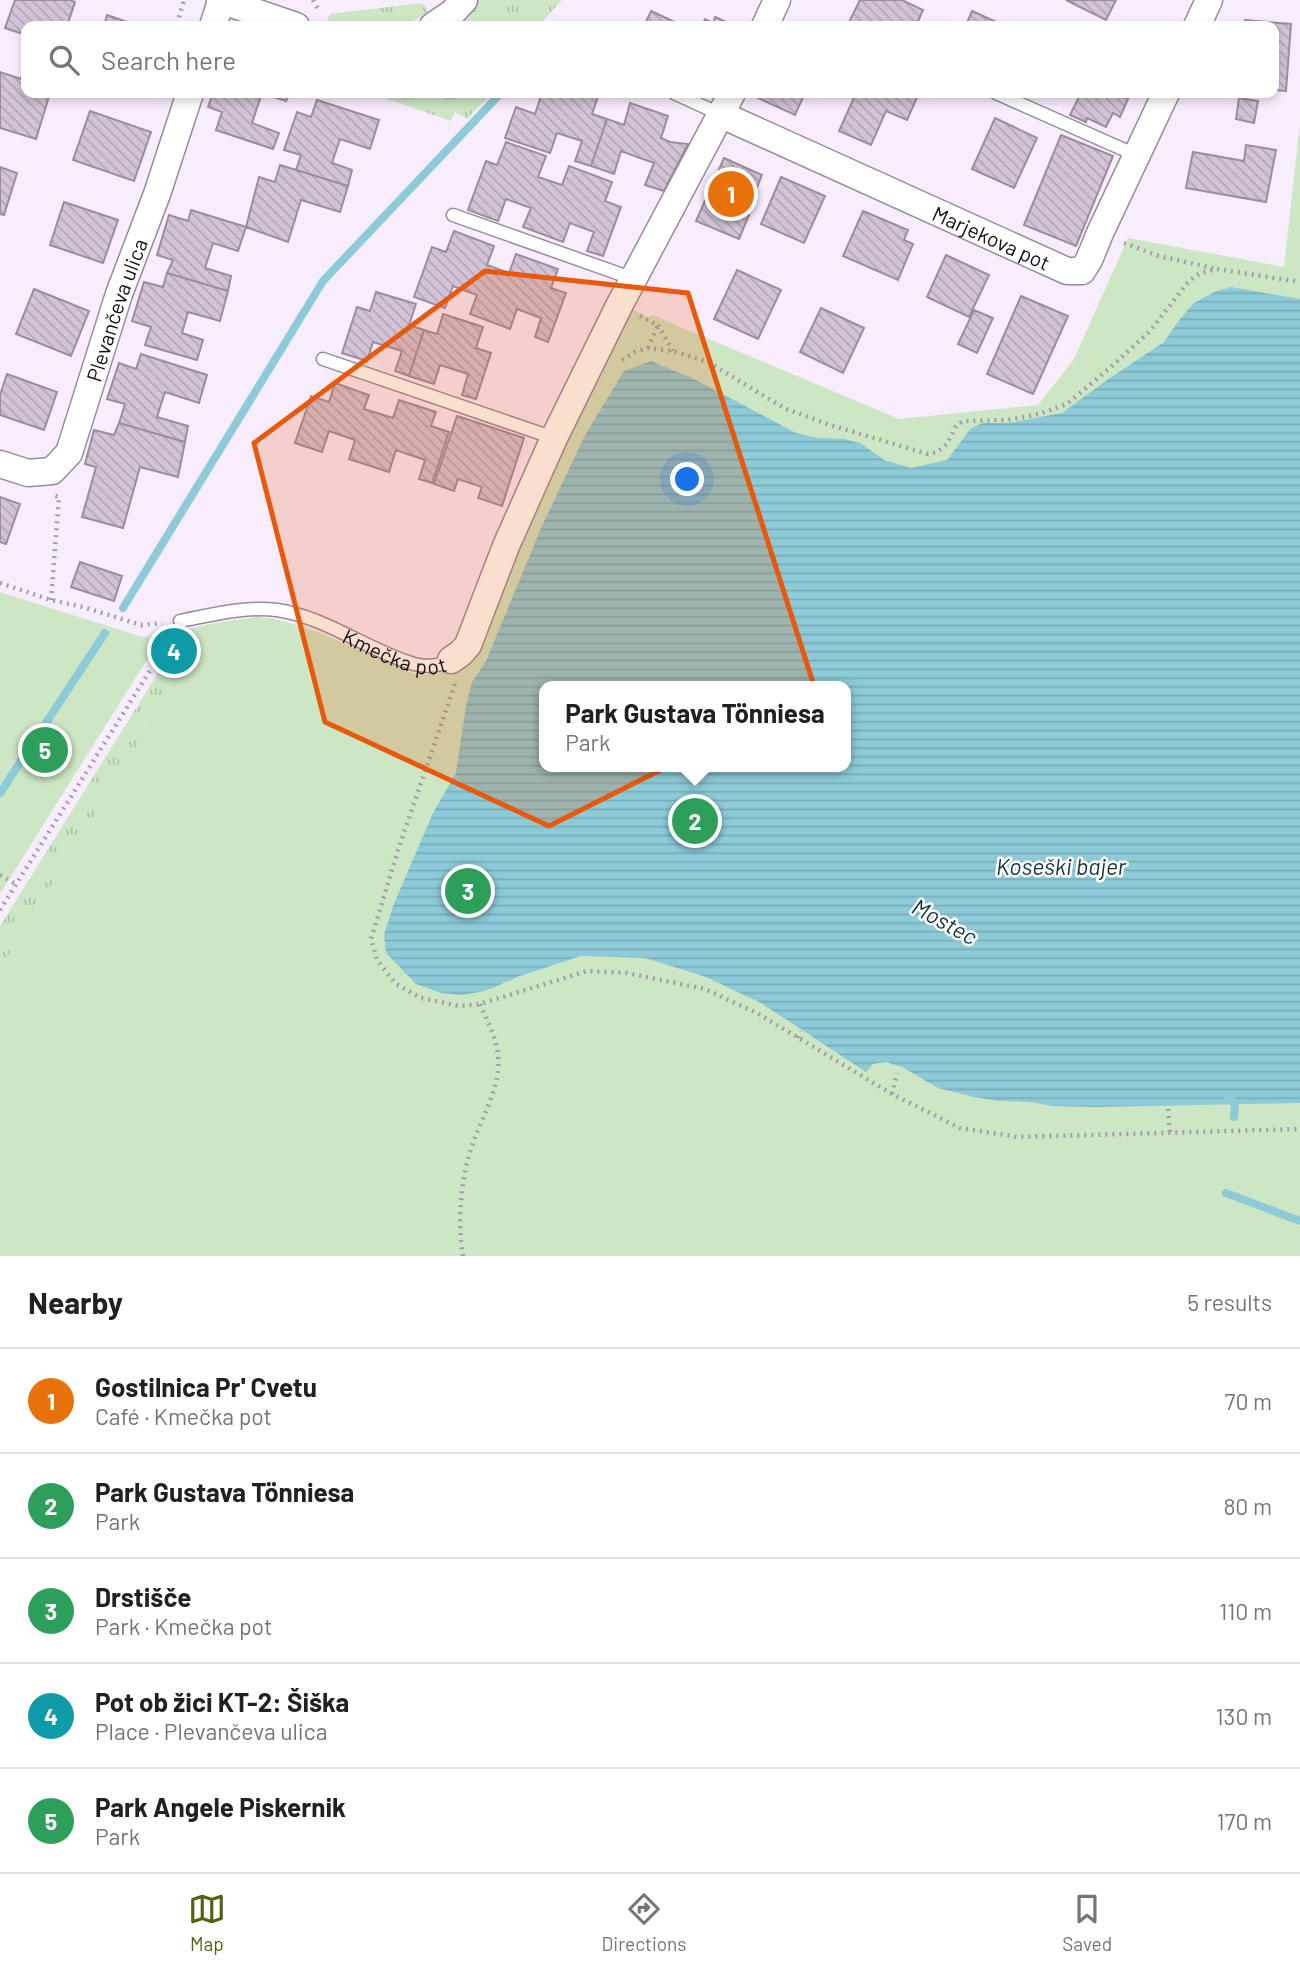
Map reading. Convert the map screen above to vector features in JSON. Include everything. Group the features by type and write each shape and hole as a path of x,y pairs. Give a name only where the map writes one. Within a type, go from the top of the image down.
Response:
{"street":[{"path":"214,21 220,0 281,21"},
{"path":"440,21 464,0"},
{"path":"768,21 778,0"},
{"path":"1199,21 1209,0"},
{"name":"Plevančeva ulica","path":"28,473 52,471 69,453 119,294 188,98"},
{"name":"Marjekova pot","path":"727,104 1068,271 1083,271 1164,98"},
{"name":"Kmečka pot","path":"453,671 468,645 511,535 554,438 727,104"},
{"path":"0,464 28,473"}],"lane":[{"path":"698,98 727,104"},
{"path":"1007,98 1136,155"},
{"path":"453,215 634,279"},
{"path":"323,359 554,438"},
{"name":"Kmečka pot","path":"180,621 237,611 276,610 300,615 415,664 439,665 453,671"}],"path":[{"path":"178,21 184,0"},
{"path":"1100,233 1159,256 1217,269 1300,282"},
{"path":"673,351 658,325 648,348 673,351 708,362 784,408 830,425 928,454 937,452 947,444 956,426 963,421 1008,420 1039,414 1067,404 1150,331 1189,281 1200,273 1217,269"},
{"path":"28,473 43,491 59,497 51,600"},
{"path":"0,583 141,625 180,621"},
{"path":"0,910 180,621"},
{"path":"453,671 371,939 377,960 396,984 421,998 459,1006 480,1004 587,971 627,973 705,989 757,1013 892,1094 960,1128 1018,1137 1300,1129"},
{"path":"0,875 16,884"},
{"path":"463,1256 460,1237 461,1197 471,1146 494,1090 498,1057 493,1034 480,1004"},
{"path":"799,1038 800,1031"},
{"path":"892,1094 897,1073"},
{"path":"1168,1109 1170,1133"}],"highlighted area":[{"path":"485,271 688,293 816,692 549,826 325,722 254,443"}],"green space":[{"path":"478,0 562,0 543,21 459,21"},
{"path":"422,3 429,13 412,21 327,21 330,14"},
{"path":"384,98 487,98 467,119 455,112 451,121"},
{"path":"1300,124 1300,1256 0,1256 0,968 202,642 236,620 257,617 279,620 320,633 414,674 434,674 452,669 510,558 630,308 899,419 1038,405 1074,359 1128,238 1284,267"},
{"path":"0,592 142,637 163,634 0,894"},
{"path":"257,617 278,620 318,632 414,674 434,674 452,669 0,968 0,926 185,630"}],"water":[{"name":"Koseški bajer","path":"1231,287 1300,299 1300,1103 1095,1107 1052,1106 974,1097 938,1088 902,1067 886,1062 873,1064 866,1072 761,1003 706,977 645,958 581,956 520,976 485,991 461,995 441,993 416,984 386,953 384,935 393,906 433,813 456,773 472,682 486,661 542,526 585,435 624,371 651,361 692,378 796,433 860,443 884,460 911,468 947,460 971,428 983,423 1008,423 1062,413 1164,342 1194,303 1214,292"}],"building":[{"path":"15,0 75,2 69,21 21,21 21,33 5,28"},
{"path":"860,0 902,0 923,10 918,21 850,21"},
{"path":"1066,0 1116,0 1106,20"},
{"path":"651,11 672,21 646,21"},
{"path":"972,11 994,21 968,21"},
{"path":"107,15 124,21 105,21"},
{"path":"1279,23 1291,24 1286,91 1279,90"},
{"path":"0,72 21,79 21,98 48,98 36,139 0,128"},
{"path":"211,98 260,98 252,123 279,133 273,149 216,130 222,112 208,107"},
{"path":"540,98 598,98 592,114 607,119 591,166 575,161 582,141 557,133 550,153 505,138 516,107 535,114"},
{"path":"758,98 803,98 795,115"},
{"path":"854,98 917,98 907,120 886,111 871,145 839,131"},
{"path":"1078,98 1128,99 1120,117 1113,113 1106,127 1087,118 1086,122 1070,115"},
{"path":"1239,98 1258,101 1254,123 1236,119"},
{"path":"317,100 379,120 370,149 340,139 332,163 352,170 348,186 296,170 301,155 284,150 297,112 311,117"},
{"path":"630,103 668,116 661,138 688,144 664,191 645,185 654,163 621,151 614,174 591,166 607,119 624,125"},
{"path":"90,111 151,132 134,181 73,160"},
{"path":"995,118 1037,138 1014,188 972,169"},
{"path":"1061,135 1113,156 1076,246 1024,225"},
{"path":"506,142 546,156 538,177 562,185 569,166 612,182 605,201 621,207 603,256 587,251 594,232 570,223 563,242 523,227 531,208 506,199 498,221 468,210 486,161 497,165"},
{"path":"1246,145 1276,150 1266,202 1186,188 1193,152 1244,161"},
{"path":"724,158 762,175 739,239 696,221"},
{"path":"280,165 348,186 340,212 301,200 288,242 246,227 259,177 275,182"},
{"path":"0,167 17,173 4,215 0,214"},
{"path":"781,177 825,196 804,243 761,224"},
{"path":"64,202 118,220 103,263 50,245"},
{"path":"191,210 246,227 238,251 213,243 205,268 231,276 228,291 167,273 173,260 157,255 169,215 188,221"},
{"path":"863,211 908,230 904,240 913,244 898,280 843,256"},
{"path":"454,231 494,246 487,265 509,273 516,254 558,269 551,288 566,293 548,342 535,337 541,318 517,309 510,329 470,314 477,295 453,286 445,308 414,297 432,247 446,252"},
{"path":"946,255 989,275 969,317 927,297"},
{"path":"737,270 781,290 758,339 714,319"},
{"path":"167,273 228,291 220,321 188,312 182,333 203,340 197,360 145,345 151,327 132,321 144,282 163,287"},
{"path":"34,289 89,311 71,356 16,334"},
{"path":"376,292 416,304 409,325 424,330 409,376 395,371 402,351 373,342 367,361 342,353 357,307 370,311"},
{"path":"1021,296 1068,316 1033,394 987,374"},
{"path":"821,308 864,328 843,373 800,352"},
{"path":"974,310 993,318 977,353 958,344"},
{"path":"443,314 483,327 476,348 491,353 476,399 462,395 468,374 440,365 434,384 409,376 424,330 437,334"},
{"path":"141,354 207,375 199,403 165,392 157,417 188,426 185,442 119,423 125,404 107,399 119,363 136,369"},
{"path":"7,374 57,392 44,430 0,415 0,395"},
{"path":"335,383 369,395 364,409 393,418 399,400 436,412 431,426 449,432 432,483 419,479 425,460 396,450 389,472 349,459 355,440 329,431 322,452 295,443 311,396 329,402"},
{"path":"457,416 524,438 502,506 478,498 482,487 458,479 454,491 434,484"},
{"path":"119,423 185,442 178,477 140,467 123,528 82,517 96,467 85,464 94,430 114,435"},
{"path":"0,497 20,504 6,544 0,542"},
{"path":"80,562 122,576 114,601 71,587"}],"waterway":[{"path":"123,608 323,281 496,98"},
{"path":"0,793 105,633"},
{"name":"Mostec","path":"1228,1099 1235,1103 1234,1117"},
{"name":"Mostec","path":"1226,1193 1300,1221"}],"place":[{"name":"Gostilnica Pr' Cvetu","path":"731,194"},
{"name":"Pot ob žici KT-2: Šiška","path":"174,651"},
{"name":"Park Angele Piskernik","path":"45,750"},
{"name":"Park Gustava Tönniesa","path":"695,821"},
{"name":"Drstišče","path":"468,891"}]}
